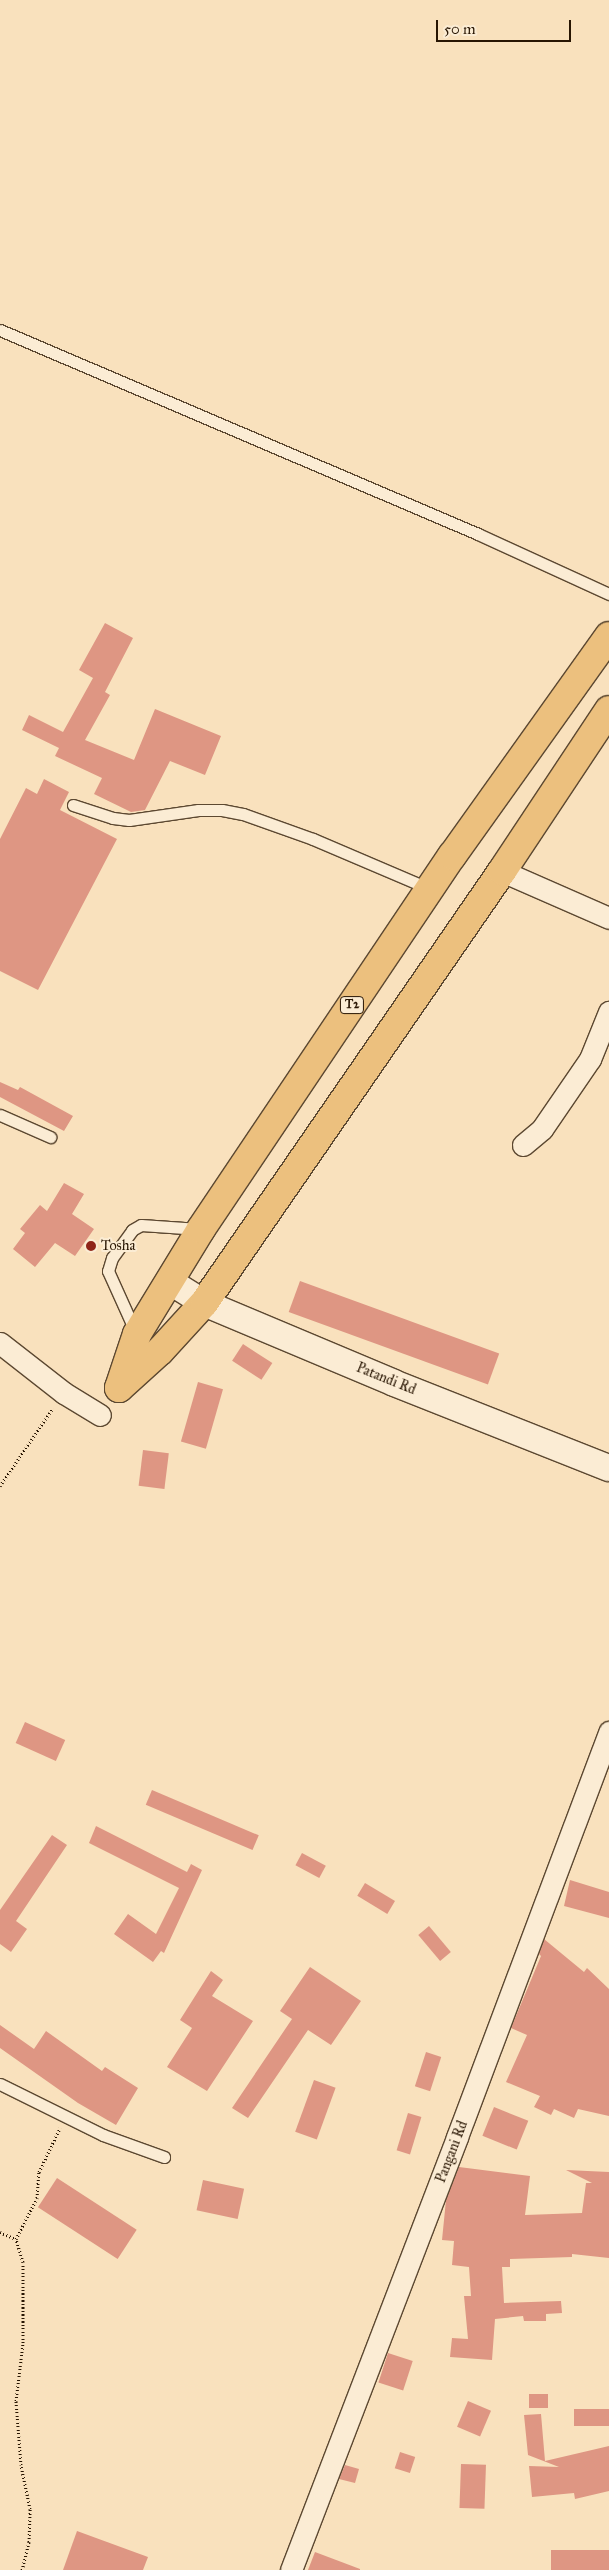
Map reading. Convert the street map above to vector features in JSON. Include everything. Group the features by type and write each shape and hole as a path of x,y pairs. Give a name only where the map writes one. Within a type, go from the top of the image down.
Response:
{"highway":[{"name":"T2","path":"609,636 430,889 200,1229 136,1334 119,1388 160,1351 204,1303 502,871 609,710"}],"street":[{"path":"502,871 609,918"},
{"path":"523,1145 542,1129 590,1058 609,1012"},
{"name":"Patandi Rd","path":"169,1281 204,1303 394,1383 609,1468"},
{"path":"0,1343 64,1393 100,1415"},
{"name":"Pangani Rd","path":"291,2570 454,2146 609,1732"}],"lane":[{"path":"0,330 469,530 609,594"},
{"path":"73,805 113,818 129,820 198,810 222,810 243,814 314,839 430,889"},
{"path":"0,1115 50,1137"},
{"path":"136,1334 108,1271 112,1258 132,1230 141,1225 200,1229"},
{"path":"0,2084 103,2135 164,2157"}],"path":[{"path":"0,1486 64,1393"},
{"path":"22,2570 29,2542 30,2509 21,2465 16,2401 23,2344 23,2262 16,2239 37,2198 39,2172 65,2116"},
{"path":"0,2232 16,2239"}],"building":[{"path":"105,623 133,638 105,692 110,695 85,740 134,760 155,709 221,736 205,775 170,761 145,810 131,812 94,794 102,778 55,756 59,748 22,730 29,715 63,732 93,678 79,670"},
{"path":"44,779 69,792 60,810 117,839 38,990 0,971 0,839 26,788 37,794"},
{"path":"0,1082 18,1090 20,1087 73,1116 64,1131 0,1097"},
{"path":"64,1183 84,1194 72,1214 94,1229 75,1256 55,1243 35,1267 13,1249 25,1233 20,1229 40,1205 47,1211"},
{"path":"300,1281 499,1354 488,1385 289,1312"},
{"path":"243,1344 272,1363 261,1380 232,1361"},
{"path":"198,1382 223,1389 206,1449 181,1442"},
{"path":"143,1450 169,1453 164,1489 139,1486"},
{"path":"25,1722 65,1740 56,1761 16,1743"},
{"path":"152,1790 259,1835 253,1850 146,1805"},
{"path":"96,1826 187,1872 191,1864 202,1870 164,1953 161,1951 153,1962 114,1934 128,1914 156,1934 179,1888 89,1843"},
{"path":"52,1835 67,1845 16,1921 27,1929 11,1952 0,1944 0,1910"},
{"path":"302,1853 326,1866 319,1878 295,1865"},
{"path":"570,1880 609,1892 609,1918 564,1906"},
{"path":"365,1883 395,1901 387,1914 357,1896"},
{"path":"429,1926 451,1952 440,1961 418,1935"},
{"path":"544,1939 584,1972 587,1968 609,1989 609,2116 578,2109 574,2118 554,2109 551,2115 534,2107 540,2096 506,2082 527,2035 511,2028 541,1956 539,1954"},
{"path":"310,1967 361,2001 331,2045 308,2030 248,2118 232,2108 292,2019 280,2011"},
{"path":"211,1971 223,1980 212,1996 253,2021 207,2091 167,2067 192,2028 180,2020"},
{"path":"0,2025 34,2049 46,2031 102,2071 105,2067 138,2088 116,2125 78,2103 0,2048"},
{"path":"426,2052 441,2057 430,2091 415,2086"},
{"path":"314,2080 336,2088 317,2140 295,2132"},
{"path":"494,2107 528,2121 517,2150 482,2136"},
{"path":"408,2113 421,2117 410,2154 397,2150"},
{"path":"459,2167 530,2176 525,2215 582,2213 586,2183 592,2183 566,2170 609,2172 609,2258 572,2254 572,2257 510,2259 510,2267 502,2267 504,2303 561,2301 562,2313 546,2314 546,2321 524,2321 523,2316 495,2319 492,2360 450,2357 452,2338 468,2339 464,2296 471,2296 469,2267 452,2265 454,2241 442,2240 446,2200"},
{"path":"57,2178 137,2230 118,2259 38,2207"},
{"path":"203,2180 244,2189 238,2219 197,2210"},
{"path":"388,2353 413,2361 403,2391 378,2382"},
{"path":"529,2394 548,2394 548,2408 529,2408"},
{"path":"468,2401 491,2411 480,2437 457,2427"},
{"path":"574,2409 609,2409 609,2426 574,2426"},
{"path":"541,2414 545,2461 609,2446 609,2491 575,2499 574,2493 532,2497 529,2466 559,2467 528,2455 524,2415"},
{"path":"400,2452 415,2457 410,2473 395,2468"},
{"path":"461,2464 486,2465 484,2509 459,2508"},
{"path":"345,2465 359,2469 355,2483 339,2479"},
{"path":"77,2531 148,2557 143,2570 63,2570"},
{"path":"551,2550 609,2550 609,2570 551,2570"},
{"path":"315,2552 360,2569 360,2570 308,2570"}],"place":[{"name":"Tosha","path":"91,1246"}]}
